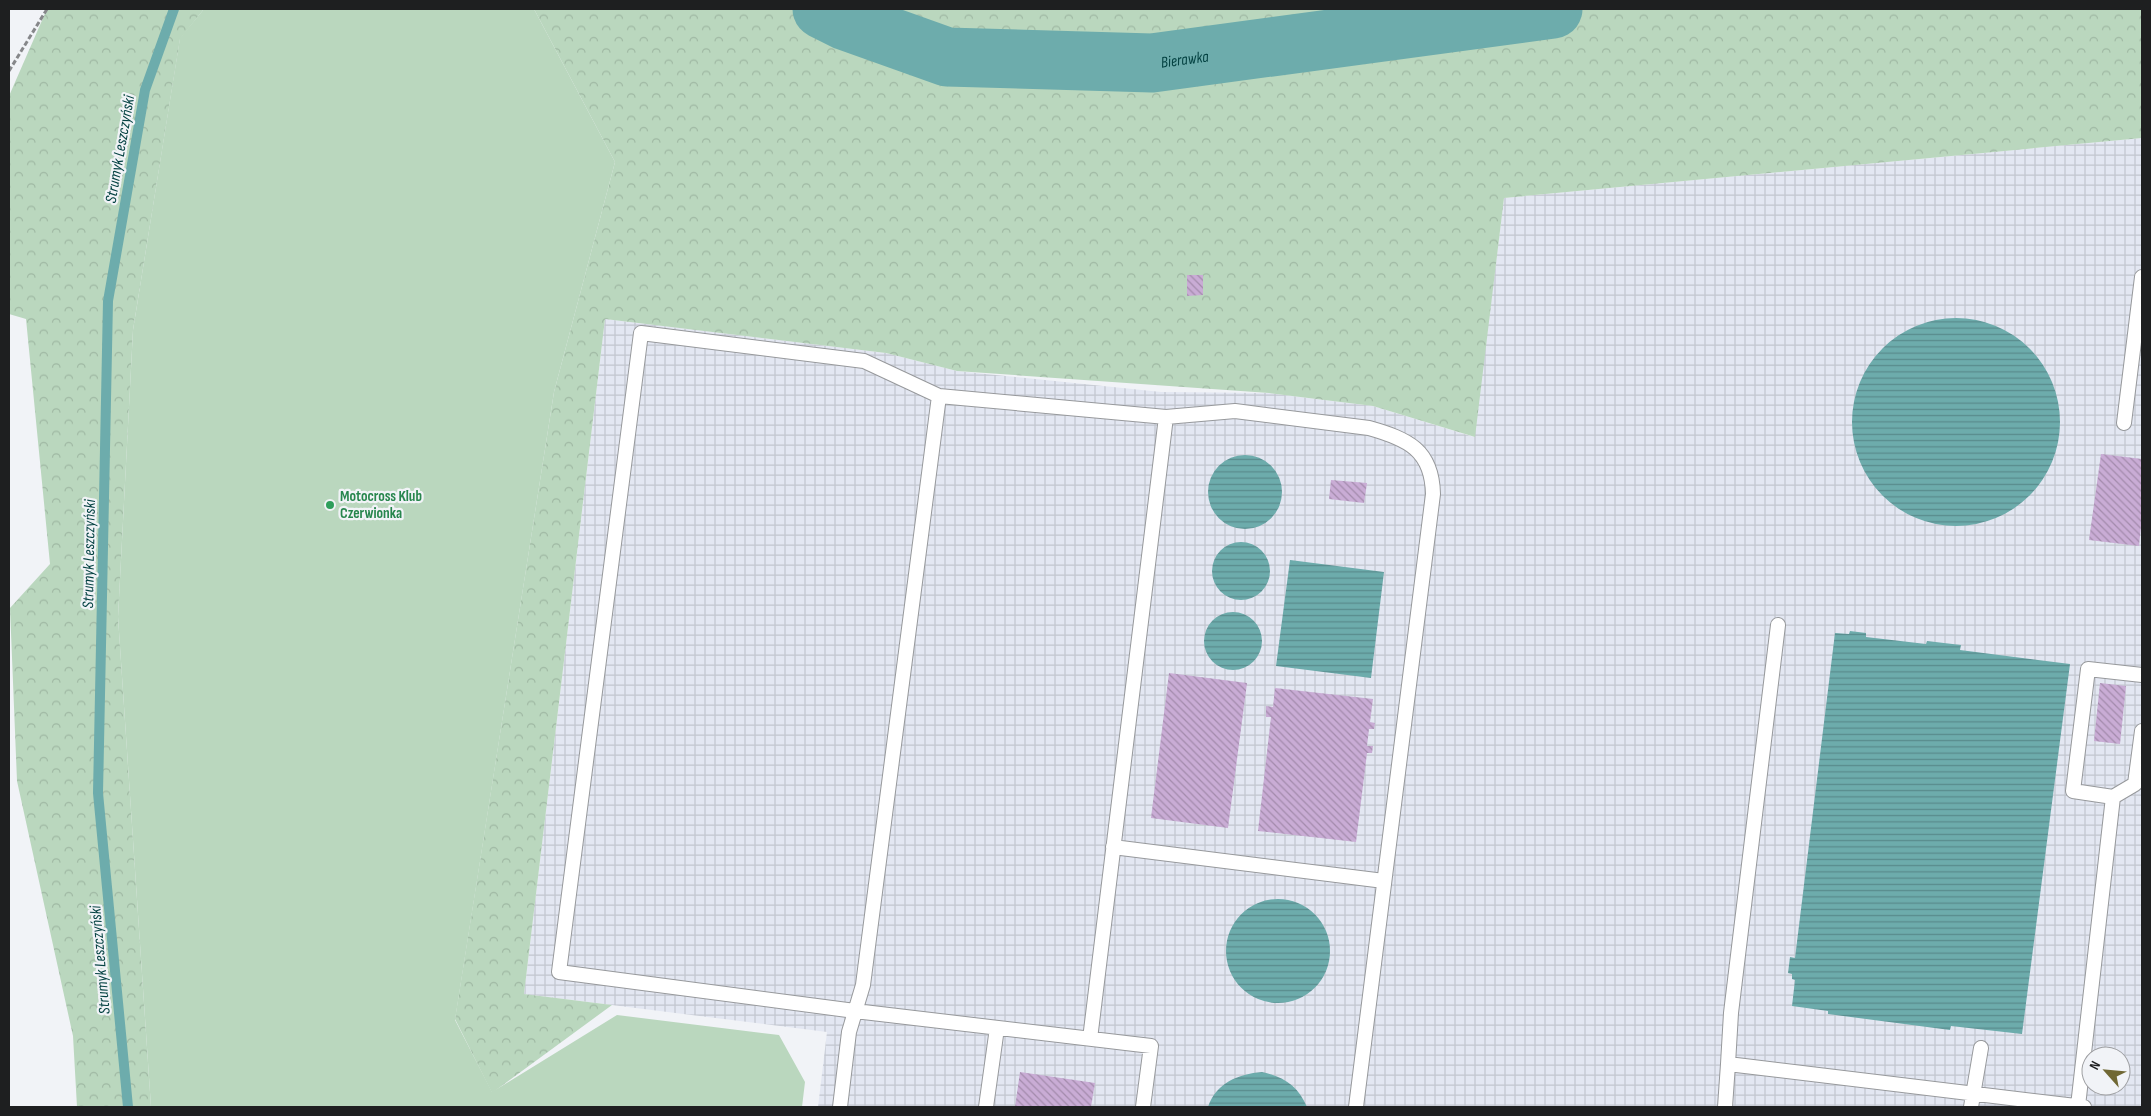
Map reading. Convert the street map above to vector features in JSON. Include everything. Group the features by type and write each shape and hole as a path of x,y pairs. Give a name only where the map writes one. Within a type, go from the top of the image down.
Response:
{"lane":[{"path":"2124,423 2142,276"},
{"path":"1143,1107 1151,1046 855,1011 559,972 641,333 864,361 939,396 1166,417 1235,411 1369,428 1404,441 1417,450 1428,462 1432,478 1432,494 1356,1107"},
{"path":"840,1107 849,1032 863,985 939,396"},
{"path":"1090,1039 1166,417"},
{"path":"1725,1107 1731,1013 1778,625"},
{"path":"2142,675 2088,669 2073,791 2112,797 2135,784 2142,731"},
{"path":"1728,1064 1972,1100 2081,1107 2112,797"},
{"path":"1113,847 1384,881"},
{"path":"986,1107 996,1028"},
{"path":"1972,1100 1981,1048"}],"path":[{"path":"9,71 47,9"}],"shaded area":[{"path":"2142,138 2142,1107 818,1107 827,1032 524,994 605,319 886,353 957,371 1161,392 1269,393 1373,406 1474,437 1504,198"}],"green space":[{"path":"47,9 204,9 180,39 133,330 118,617 151,1107 77,1107 73,1036 17,781 10,608 50,564 26,319 9,314 9,96"},
{"name":"Motocross Klub Czerwionka","path":"204,9 534,9 615,162 554,392 455,1020 492,1092 617,1015 779,1035 805,1082 802,1107 151,1107 118,617 133,330 180,38"},
{"path":"534,9 2142,9 2142,138 1504,198 1475,437 1373,406 1269,393 957,371 886,353 605,319 524,994 612,1005 492,1093 455,1019 554,392 615,162"}],"water":[{"path":"1956,318 1976,320 1996,326 2022,342 2036,356 2052,382 2058,402 2060,422 2058,442 2052,462 2036,488 2022,502 1996,518 1976,524 1956,526 1936,524 1916,518 1890,502 1876,488 1860,462 1854,442 1852,422 1854,402 1860,382 1876,356 1890,342 1916,326 1936,320"},
{"path":"1245,455 1259,458 1271,466 1279,478 1282,492 1279,506 1271,518 1259,526 1245,529 1231,526 1219,518 1211,506 1208,492 1211,478 1219,466 1231,458"},
{"path":"1235,542 1247,542 1262,550 1270,565 1270,577 1262,592 1247,600 1235,600 1220,592 1212,577 1212,565 1220,550"},
{"path":"1290,560 1384,572 1371,678 1276,666"},
{"path":"1227,612 1239,612 1254,620 1262,635 1262,647 1254,662 1239,670 1227,670 1212,662 1204,647 1204,635 1212,620"},
{"path":"1850,631 1866,633 1866,637 1926,644 1927,641 1961,645 1960,650 2070,664 2022,1034 1951,1026 1950,1030 1828,1014 1828,1011 1792,1006 1795,980 1792,979 1792,974 1788,973 1790,957 1795,958 1835,633 1849,634"},
{"path":"1278,899 1298,903 1315,914 1326,931 1330,951 1326,971 1315,988 1298,999 1278,1003 1258,999 1241,988 1230,971 1226,951 1230,931 1241,914 1258,903"},
{"path":"1262,1072 1284,1080 1295,1088 1307,1107 1208,1107 1216,1092 1229,1081 1245,1075"}],"building":[{"path":"1187,275 1203,275 1203,295 1187,296"},
{"path":"2101,454 2142,459 2142,516 2139,546 2089,540"},
{"path":"1331,480 1367,483 1364,503 1329,499"},
{"path":"1169,673 1247,683 1228,828 1151,818"},
{"path":"2100,683 2126,686 2120,744 2094,741"},
{"path":"1275,688 1373,699 1370,722 1375,723 1374,729 1369,729 1367,746 1373,746 1372,753 1367,753 1356,842 1258,831 1271,717 1266,717 1266,706 1273,707"},
{"path":"1020,1072 1095,1083 1091,1107 1015,1107"}],"waterway":[{"name":"Strumyk Leszczyński","path":"128,1107 98,793 108,301 145,90 174,9"},
{"name":"Bierawka","path":"822,9 846,21 947,57 1152,63 1553,9"}],"place":[{"name":"Motocross Klub Czerwionka","path":"330,505"}]}
